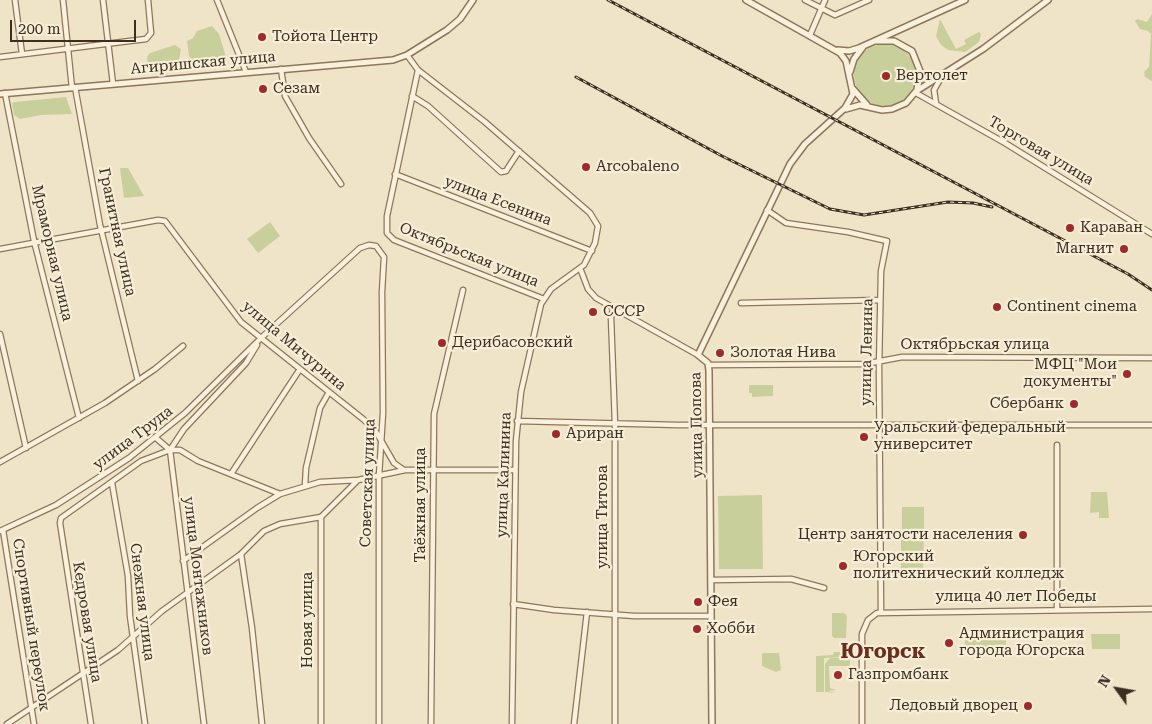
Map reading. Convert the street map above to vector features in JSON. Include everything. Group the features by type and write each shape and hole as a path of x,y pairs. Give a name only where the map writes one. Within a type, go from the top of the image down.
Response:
{"street":[{"path":"15,0 22,54"},
{"name":"Гранитная улица","path":"63,0 74,88 101,229 138,381"},
{"path":"104,0 113,84"},
{"path":"0,57 146,39 151,33 148,0"},
{"path":"216,0 246,72"},
{"name":"Агиришская улица","path":"2,94 393,60 407,55 454,24 473,0"},
{"path":"748,0 835,49 844,58 852,86 852,99 841,112"},
{"path":"805,0 835,15 869,0"},
{"path":"810,35 822,10 824,0"},
{"path":"835,49 849,51 866,45 965,0"},
{"path":"841,112 856,105 882,110 897,108 906,103 916,91 984,49 1048,0"},
{"path":"875,41 894,41 912,51 920,71 916,91"},
{"path":"850,78 854,59 866,45"},
{"path":"407,55 418,70 469,109 596,219 598,233 592,251"},
{"path":"281,69 285,96 309,138 341,184"},
{"path":"396,174 418,70"},
{"path":"936,104 934,90 944,74"},
{"path":"852,86 860,99 872,108"},
{"name":"Торговая улица","path":"916,91 1005,143 1152,234"},
{"name":"Мраморная улица","path":"2,94 34,241 79,418"},
{"path":"412,96 433,111 501,172 506,171 519,151"},
{"name":"улица Попова","path":"712,724 708,364 698,355 767,210 800,150 841,112"},
{"name":"Октябрьская улица","path":"396,174 386,216 387,233 394,240 544,299"},
{"name":"улица Есенина","path":"396,174 592,251"},
{"name":"улица Ленина","path":"767,210 777,219 790,224 848,232 887,241 883,257 880,300 878,424 881,612"},
{"name":"улица Мичурина","path":"101,229 162,220 167,222 236,318 363,419 380,438 394,463 405,470"},
{"path":"0,249 101,229"},
{"name":"улица Труда","path":"2,531 56,506 84,489 156,438 185,413 261,338 360,248 369,245 376,246"},
{"name":"Советская улица","path":"376,246 384,257 382,292 383,413 379,476 379,724"},
{"name":"улица Калинина","path":"512,724 517,422 532,338 544,299 551,289 580,268 592,251"},
{"path":"580,268 591,294 613,310 698,355"},
{"name":"Таёжная улица","path":"431,724 435,399 463,290"},
{"path":"741,303 880,300"},
{"name":"улица Титова","path":"613,310 611,318 615,424 615,724"},
{"path":"0,334 26,448"},
{"name":"улица Труда","path":"60,524 61,518 65,514 112,483 122,473 141,461 170,450 184,429 246,363 261,338"},
{"path":"703,345 703,354 708,364"},
{"path":"0,462 79,418 138,381 183,346"},
{"name":"Октябрьская улица","path":"708,364 866,364 910,357 1152,358"},
{"path":"231,474 300,369"},
{"path":"306,485 306,468 320,408 330,392"},
{"path":"517,422 615,424 1152,425"},
{"path":"156,438 170,450 180,450 198,461 280,494"},
{"path":"1057,444 1057,610"},
{"name":"улица Монтажников","path":"170,450 204,724"},
{"path":"183,561 257,508 280,494 306,485 329,480 358,480 405,470 516,470"},
{"path":"7,724 118,650 162,611 241,554 258,536 272,527 320,517 358,480"},
{"name":"Снежная улица","path":"112,483 128,576 130,616 145,724"},
{"name":"Новая улица","path":"320,517 321,724"},
{"name":"Кедровая улица","path":"60,524 91,724"},
{"name":"Спортивный переулок","path":"2,531 34,724"},
{"path":"241,554 252,628 262,724"},
{"path":"711,580 791,579 824,588"},
{"path":"513,604 616,615 711,616"},
{"name":"улица 40 лет Победы","path":"881,612 1152,609"},
{"path":"574,724 587,612"},
{"path":"862,724 862,634 868,620 881,612"}],"green space":[{"path":"1152,14 1152,81 1145,77 1144,72 1149,67 1151,34 1140,29 1135,21 1137,19 1147,22"},
{"path":"940,19 956,49 966,44 964,40 979,32 981,34 979,42 965,52 948,50 941,45 936,36"},
{"path":"212,26 219,34 226,57 198,62 192,60 189,56 187,41 193,38 197,31"},
{"path":"879,44 891,44 907,53 914,63 916,75 914,87 907,97 891,106 879,106 868,101 859,92 854,81 854,69 859,58 868,49"},
{"path":"175,45 181,49 179,60 175,63 151,66 148,64 147,57 150,53"},
{"path":"66,97 72,114 41,115 20,119 14,115 12,103"},
{"path":"120,168 128,168 144,196 124,198"},
{"path":"270,222 280,236 258,253 247,239"},
{"path":"749,385 773,385 773,396 752,397 752,393 749,393"},
{"path":"1091,492 1107,492 1109,518 1099,518 1099,512 1090,513"},
{"path":"762,495 763,569 719,569 718,496"},
{"path":"902,507 924,507 924,529 902,529"},
{"path":"901,533 924,533 923,572 901,572"},
{"path":"832,613 844,613 847,616 846,638 834,638 832,636"},
{"path":"1091,634 1120,634 1120,649 1092,649"},
{"path":"965,637 1006,638 1006,648 965,648"},
{"path":"834,652 845,652 845,657 824,658 824,692 816,692 816,656 833,655"},
{"path":"779,653 781,670 776,672 762,666 762,654"},
{"path":"830,658 848,658 850,661 850,666 829,666 830,688 836,690 828,691 836,693 825,692 825,664"}],"railway":[{"path":"608,0 1128,274 1152,290"},
{"path":"576,77 722,156 830,209 864,215 948,202 973,203 992,207"}],"place":[{"name":"Тойота Центр","path":"262,37"},
{"name":"Вертолет","path":"886,76"},
{"name":"Сезам","path":"263,89"},
{"name":"Arcobaleno","path":"586,167"},
{"name":"Караван","path":"1070,228"},
{"name":"Магнит","path":"1124,249"},
{"name":"Continent cinema","path":"997,307"},
{"name":"СССР","path":"593,312"},
{"name":"Дерибасовский","path":"442,343"},
{"name":"Золотая Нива","path":"720,353"},
{"name":"МФЦ \"Мои документы\"","path":"1127,374"},
{"name":"Сбербанк","path":"1074,404"},
{"name":"Ариран","path":"556,434"},
{"name":"Уральский федеральный университет","path":"864,437"},
{"name":"Центр занятости населения","path":"1023,535"},
{"name":"Югорский политехнический колледж","path":"843,566"},
{"name":"Фея","path":"698,602"},
{"name":"Хобби","path":"697,629"},
{"name":"Администрация города Югорска","path":"949,643"},
{"name":"Газпромбанк","path":"838,675"},
{"name":"Ледовый дворец","path":"1028,706"}],"district":[{"name":"Югорск","path":"883,652"}]}
